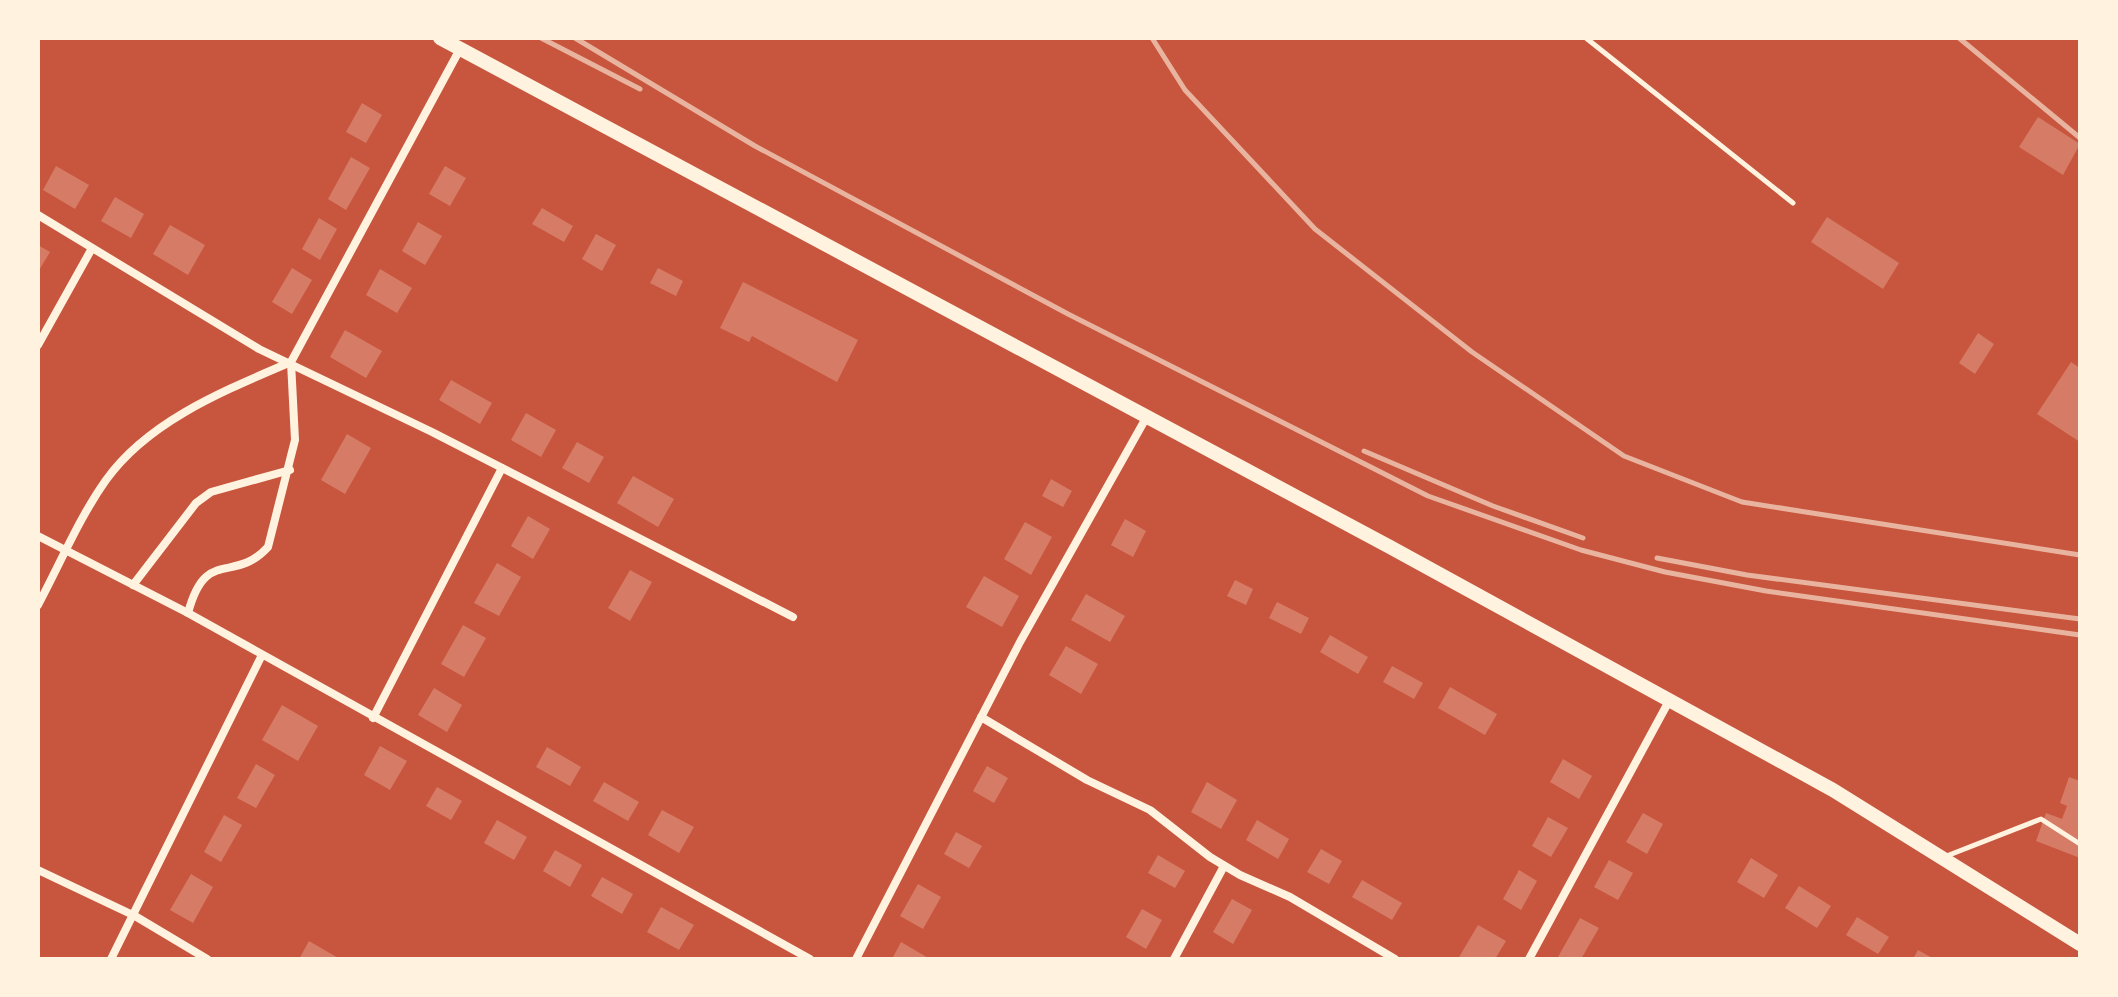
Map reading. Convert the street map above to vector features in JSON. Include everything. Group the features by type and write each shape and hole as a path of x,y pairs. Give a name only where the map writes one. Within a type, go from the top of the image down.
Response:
{"main road":[{"path":"440,38 1833,790 2080,944"}],"street":[{"path":"188,613 195,586 213,569 256,559 268,547 290,470 295,440 291,362 460,49"},
{"path":"38,215 91,250 259,349 291,362 793,617"},
{"path":"38,345 91,250"},
{"path":"38,605 107,479 150,436 216,394 291,362"},
{"path":"856,959 981,717 1146,418"},
{"path":"373,718 502,468"},
{"path":"133,585 196,503 211,492 290,470"},
{"path":"38,536 188,613 810,959"},
{"path":"111,959 262,655"},
{"path":"1529,959 1669,701"},
{"path":"981,717 1087,780 1150,810 1224,866 1290,897 1395,959"},
{"path":"1174,959 1224,866"},
{"path":"38,870 135,916 207,959"}],"lane":[{"path":"1586,38 1793,203"},
{"path":"1944,857 2041,819 2080,844"}],"building":[{"path":"362,103 382,115 366,143 346,132"},
{"path":"2038,117 2080,144 2063,175 2019,147"},
{"path":"351,157 370,168 346,210 328,199"},
{"path":"56,166 89,185 75,209 43,190"},
{"path":"445,166 466,178 450,206 429,194"},
{"path":"115,197 144,214 131,238 101,221"},
{"path":"542,208 573,226 564,242 532,224"},
{"path":"1827,217 1899,263 1883,289 1811,242"},
{"path":"319,218 337,229 320,260 302,249"},
{"path":"418,222 442,236 425,265 402,251"},
{"path":"170,225 205,245 188,275 153,254"},
{"path":"596,234 616,245 602,271 582,259"},
{"path":"38,245 50,252 38,272"},
{"path":"292,268 312,280 292,314 272,302"},
{"path":"658,268 683,281 676,296 650,283"},
{"path":"380,269 412,288 397,313 366,295"},
{"path":"743,282 858,340 837,382 752,336 749,342 720,328"},
{"path":"345,330 382,351 366,378 330,357"},
{"path":"1978,333 1994,344 1975,374 1959,363"},
{"path":"2071,362 2080,368 2080,442 2037,414"},
{"path":"451,380 492,403 480,424 439,400"},
{"path":"526,413 556,430 541,457 511,440"},
{"path":"347,434 371,448 345,494 321,480"},
{"path":"577,442 604,457 589,483 562,468"},
{"path":"633,476 674,499 658,527 617,503"},
{"path":"1051,479 1072,491 1063,507 1042,496"},
{"path":"528,516 550,529 533,559 511,546"},
{"path":"1125,519 1146,531 1133,557 1111,545"},
{"path":"1025,522 1052,537 1031,575 1004,559"},
{"path":"497,563 521,577 499,616 474,603"},
{"path":"630,570 652,582 630,621 608,608"},
{"path":"984,576 1019,596 1002,627 966,607"},
{"path":"1235,580 1253,589 1246,605 1227,596"},
{"path":"1086,594 1125,616 1110,642 1071,620"},
{"path":"1277,602 1309,618 1301,634 1269,618"},
{"path":"463,625 486,638 464,677 441,664"},
{"path":"1330,635 1368,657 1358,674 1320,652"},
{"path":"1066,646 1098,664 1081,694 1049,675"},
{"path":"1392,666 1423,683 1414,699 1383,682"},
{"path":"1450,687 1497,714 1485,735 1438,708"},
{"path":"434,688 462,705 447,732 418,715"},
{"path":"282,705 318,726 298,761 262,740"},
{"path":"380,746 407,761 390,790 364,775"},
{"path":"547,747 581,767 570,786 536,767"},
{"path":"1563,759 1592,776 1579,799 1550,782"},
{"path":"256,764 275,775 256,808 237,798"},
{"path":"987,766 1008,778 994,803 973,791"},
{"path":"2069,777 2080,781 2080,858 2036,841 2046,813 2062,819 2067,806 2060,803"},
{"path":"604,782 639,802 628,821 593,801"},
{"path":"1207,782 1237,800 1221,829 1191,812"},
{"path":"437,787 462,801 451,820 426,806"},
{"path":"662,810 694,827 679,853 648,835"},
{"path":"1643,813 1663,824 1647,854 1626,842"},
{"path":"224,815 242,825 221,862 204,852"},
{"path":"1548,817 1568,828 1551,857 1532,846"},
{"path":"497,820 527,837 514,860 484,843"},
{"path":"1257,820 1289,839 1278,859 1246,840"},
{"path":"956,832 982,846 969,868 944,854"},
{"path":"1321,849 1342,861 1329,884 1307,872"},
{"path":"555,850 582,865 570,887 543,871"},
{"path":"1158,855 1185,871 1175,888 1148,873"},
{"path":"1751,858 1778,875 1764,898 1737,882"},
{"path":"1609,860 1633,873 1618,900 1594,887"},
{"path":"1519,870 1537,881 1521,910 1503,899"},
{"path":"191,874 213,887 193,923 170,910"},
{"path":"602,877 633,894 622,914 591,896"},
{"path":"1362,880 1402,903 1392,920 1352,897"},
{"path":"918,884 941,897 923,929 900,916"},
{"path":"1799,886 1831,906 1817,928 1785,908"},
{"path":"1232,899 1252,910 1233,944 1213,932"},
{"path":"661,907 694,925 679,950 647,932"},
{"path":"1142,909 1162,920 1146,949 1126,937"},
{"path":"1857,917 1889,937 1878,954 1846,935"},
{"path":"1580,918 1599,928 1581,959 1558,957"},
{"path":"1478,925 1506,941 1495,959 1459,957"},
{"path":"309,941 340,959 299,959"},
{"path":"901,942 930,959 892,959"},
{"path":"1918,950 1934,959 1913,959"}],"railway":[{"path":"541,38 640,89"},
{"path":"575,38 755,146 1068,314 1428,496 1581,550 1665,572 1766,591 2080,635"},
{"path":"1152,38 1185,90 1315,229 1472,352 1624,456 1742,502 2080,555"},
{"path":"1959,38 2080,138"},
{"path":"1364,451 1493,506 1583,538"},
{"path":"1657,558 1747,575 2080,619"}]}
